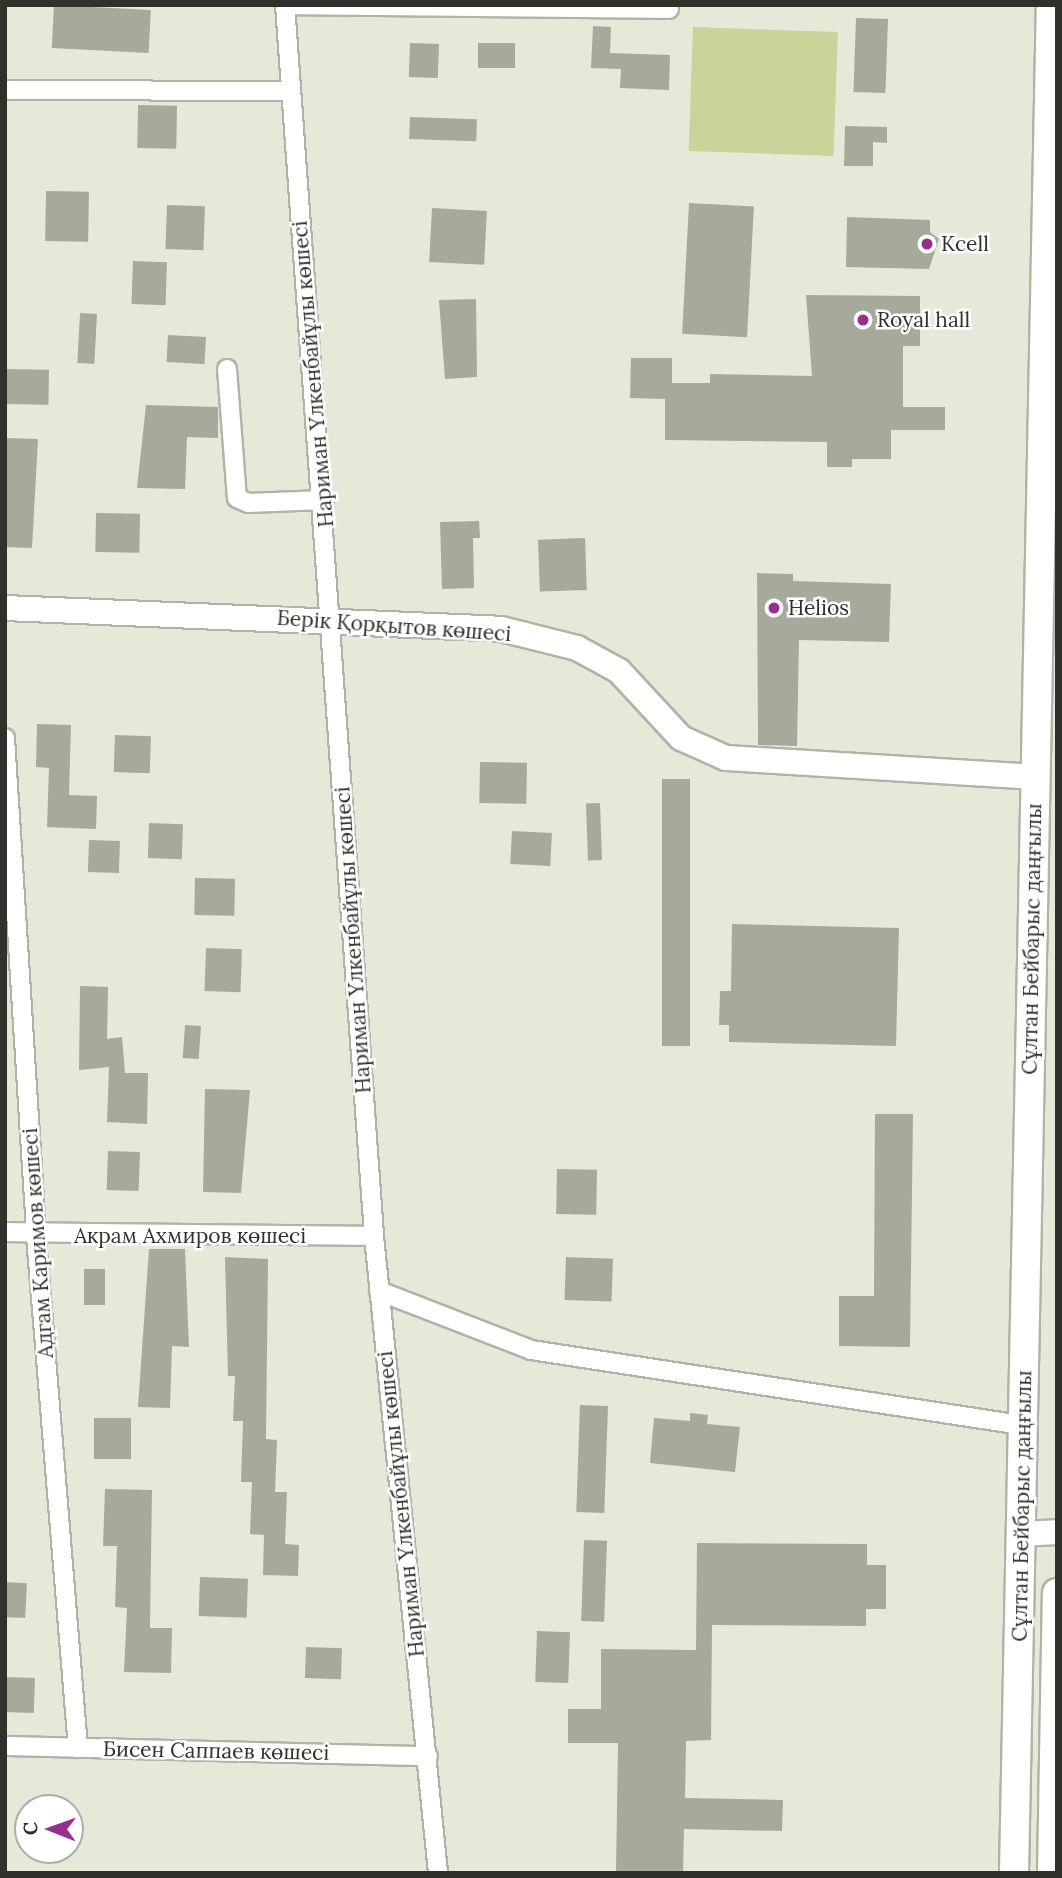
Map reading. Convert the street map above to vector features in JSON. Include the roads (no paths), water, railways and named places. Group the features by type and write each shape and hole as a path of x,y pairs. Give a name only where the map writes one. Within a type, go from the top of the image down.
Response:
{"main road":[{"name":"Сұлтан Бейбарыс даңғылы","path":"1014,1873 1036,777 1048,533 1051,5"},
{"name":"Сұлтан Бейбарыс даңғылы","path":"1054,1861 1057,1592"}],"street":[{"path":"285,5 669,9"},
{"name":"Нариман Үлкенбайұлы көшесі","path":"285,5 286,91 324,500 330,621 374,1236 438,1873"},
{"path":"5,90 286,91"},
{"path":"227,369 231,488 237,498 248,503 324,500"},
{"name":"Берік Қорқытов көшесі","path":"5,608 500,629 577,648 619,671 681,738 726,758 1036,777"},
{"name":"Адгам Каримов көшесі","path":"5,738 36,1236 78,1748"},
{"name":"Акрам Ахмиров көшесі","path":"5,1232 36,1236 374,1236"},
{"path":"379,1291 531,1350 1024,1425"},
{"path":"1021,1534 1057,1532"},
{"name":"Бисен Саппаев көшесі","path":"5,1746 428,1756"}],"place":[{"name":"Kcell","path":"927,244"},
{"name":"Royal hall","path":"863,320"},
{"name":"Helios","path":"774,608"}]}
